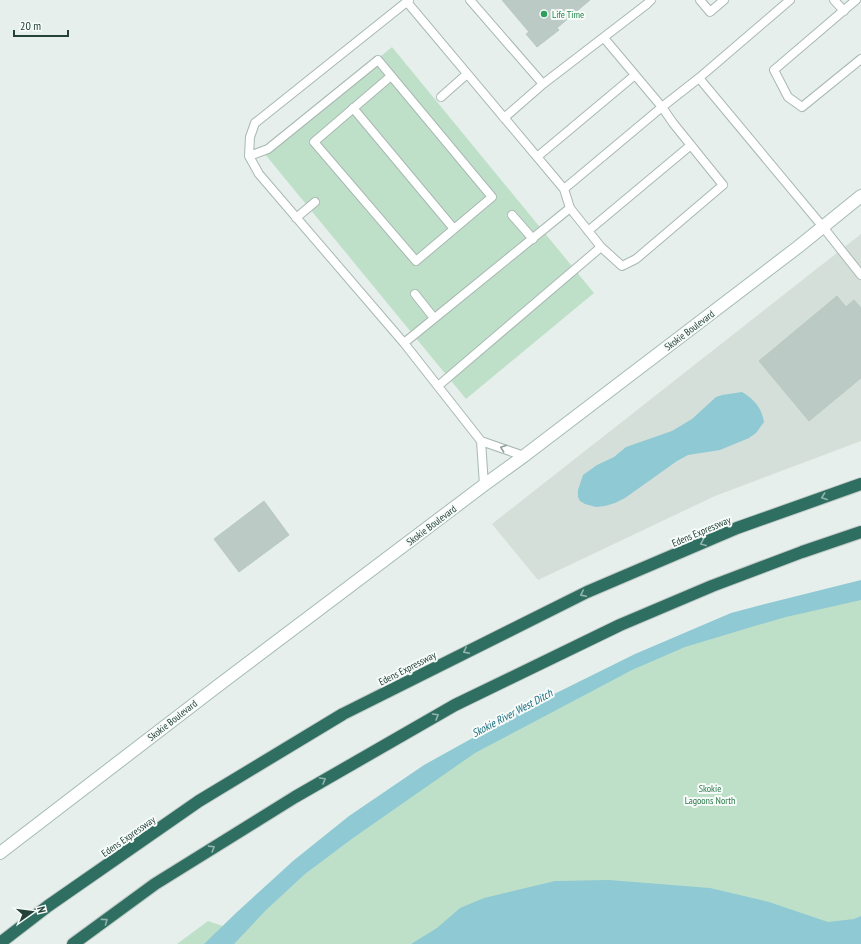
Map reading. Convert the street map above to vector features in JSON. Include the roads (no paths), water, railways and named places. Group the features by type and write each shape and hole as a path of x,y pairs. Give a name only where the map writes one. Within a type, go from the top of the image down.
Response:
{"highway":[{"name":"Edens Expressway","path":"0,943 48,906 199,801 343,714 586,592 737,528 861,484"},
{"path":"73,944 155,884 294,797 455,705 634,618 727,580 861,532"}],"main road":[{"name":"Skokie Boulevard","path":"0,853 215,688 524,456 786,256 861,196"}],"lane":[{"path":"470,0 543,84"},
{"path":"504,118 543,84 651,0"},
{"path":"700,0 710,12 724,0"},
{"path":"564,189 699,78 790,0"},
{"path":"834,0 844,11"},
{"path":"856,0 774,70 788,97 802,107 861,59"},
{"path":"524,456 482,441 404,343 259,174 249,156 250,137 255,124 408,1 467,74 564,189 570,208 588,231 601,247 622,266 636,259 723,185 662,107 604,38"},
{"path":"249,156 268,149 378,60 492,197 416,261 314,142 391,76"},
{"path":"441,97 467,74"},
{"path":"537,157 635,75"},
{"path":"699,78 861,275"},
{"path":"353,108 454,230"},
{"path":"588,231 691,146"},
{"path":"296,218 315,202"},
{"path":"404,343 570,208"},
{"path":"512,215 533,239"},
{"path":"438,386 601,247"},
{"path":"414,294 434,318"},
{"path":"482,441 484,485"}],"water":[{"path":"742,392 757,404 764,422 756,433 749,438 720,450 688,455 677,461 625,498 615,503 596,507 580,501 578,497 578,490 583,475 597,465 614,457 626,447 672,431 692,419 716,397"},
{"path":"861,580 861,600 786,617 685,647 632,670 475,753 353,838 305,874 266,910 234,944 204,944 293,861 349,816 424,765 530,706 635,654 731,613"},
{"path":"609,880 710,888 769,902 828,922 854,919 861,916 861,944 411,944 437,928 460,908 484,898 555,881"}],"place":[{"name":"Life Time","path":"544,14"}],"water label":[{"name":"Skokie River West Ditch","path":"512,713"}],"park label":[{"name":"Skokie Lagoons North","path":"710,794"}]}
